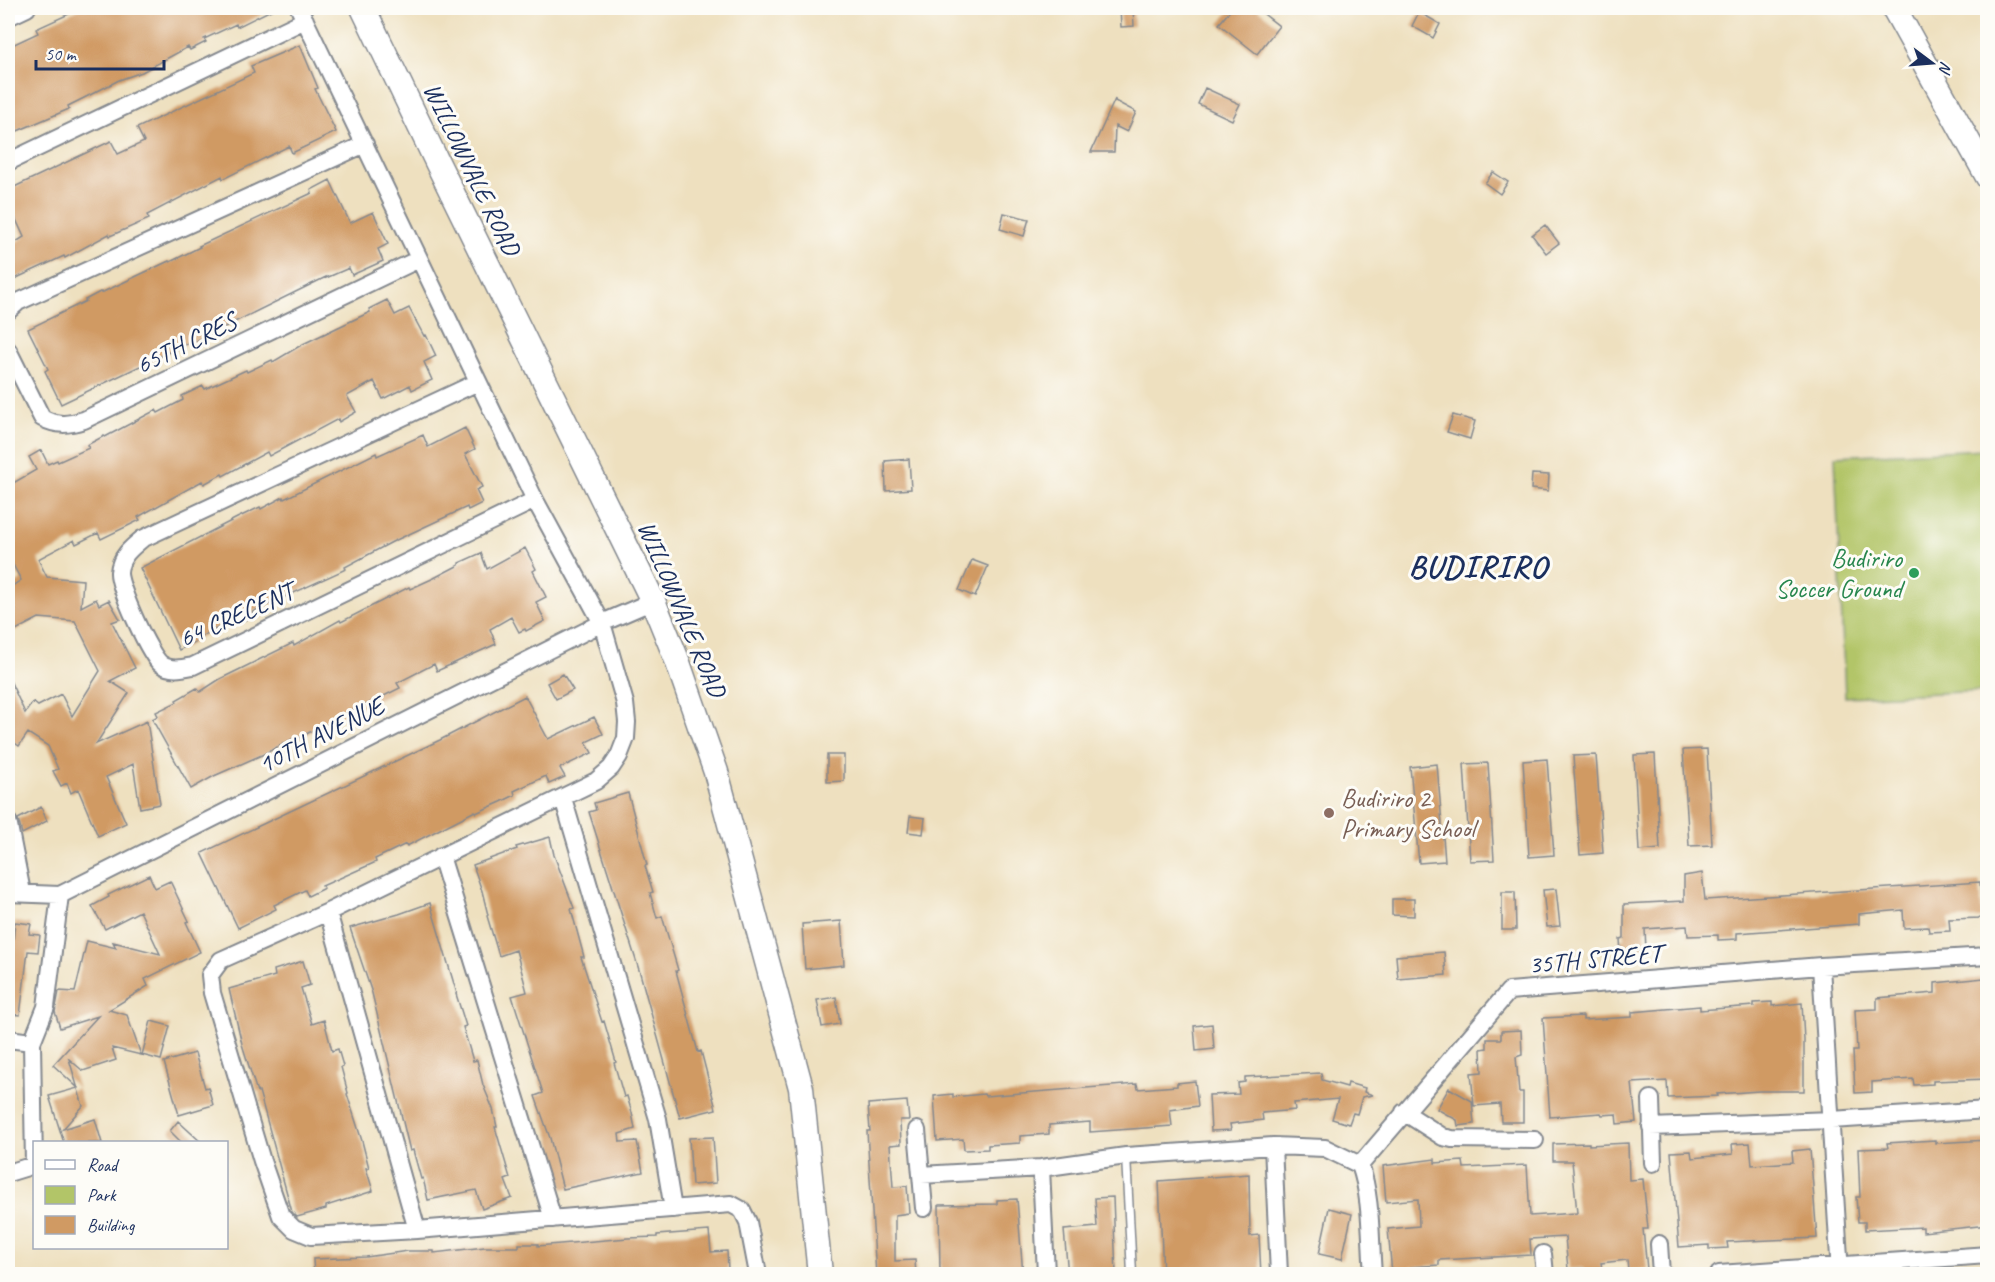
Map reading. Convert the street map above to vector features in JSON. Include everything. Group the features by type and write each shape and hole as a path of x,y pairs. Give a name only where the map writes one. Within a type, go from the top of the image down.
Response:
{"street":[{"path":"8,17 27,8"},
{"name":"WILLOWVALE ROAD","path":"363,8 653,601 677,660 716,772 801,1088 820,1275"},
{"path":"1894,8 1988,177"},
{"path":"8,162 302,14 535,500 602,623 624,703 627,722 626,738 611,768 596,781 328,912 221,960 210,975 212,993 262,1161 281,1216 294,1229 311,1236 417,1230 731,1204 742,1210 748,1222 758,1275"},
{"path":"8,311 18,302 364,144"},
{"name":"65TH CRES","path":"8,350 42,418 52,423 67,425 84,420 419,259"},
{"name":"64 CRECENT","path":"478,382 142,538 122,560 118,574 122,589 152,655 163,666 178,669 193,666 535,500"},
{"name":"10TH AVENUE","path":"60,895 602,623 653,601"},
{"path":"563,798 658,1119 673,1209"},
{"path":"8,821 15,892 60,895 46,1007 32,1042 34,1141"},
{"path":"441,856 554,1219"},
{"path":"328,912 417,1230"},
{"name":"35TH STREET","path":"1360,1165 1509,992 1821,966 1988,956"},
{"path":"1821,966 1840,1270"},
{"path":"8,1040 32,1042"},
{"path":"1651,1099 1653,1163"},
{"path":"1651,1127 1831,1120 1988,1110"},
{"path":"1404,1112 1443,1137 1452,1139 1535,1140"},
{"path":"917,1130 924,1208"},
{"path":"1273,1146 1279,1275"},
{"path":"921,1175 1041,1168 1126,1156 1273,1146 1325,1148 1360,1165 1366,1187 1372,1275"},
{"path":"8,1173 33,1165"},
{"path":"1041,1168 1046,1275"},
{"path":"1659,1244 1661,1275"},
{"path":"1543,1254 1545,1275"},
{"path":"1719,1275 1840,1270 1988,1255"}],"lane":[{"path":"1126,1156 1132,1275"}],"green space":[{"name":"Budiriro Soccer Ground","path":"1987,449 1987,691 1845,697 1835,456"}],"building":[{"path":"82,8 275,8 237,27 236,24 204,39 206,42 190,50 188,47 142,72 119,80 68,106 69,109 8,135 8,47 38,33 36,29"},
{"path":"1120,8 1133,8 1134,26 1121,27"},
{"path":"1232,8 1256,8 1279,26 1257,54 1219,24"},
{"path":"1419,12 1440,24 1433,38 1412,26"},
{"path":"300,45 318,88 315,89 336,132 292,153 289,146 223,179 222,176 147,215 149,219 110,236 109,234 65,258 64,256 8,282 8,247 24,237 8,202 8,190 111,141 118,154 144,142 137,128 254,73 251,66"},
{"path":"1205,88 1240,104 1232,120 1198,104"},
{"path":"1115,99 1136,112 1127,132 1115,126 1114,152 1091,152"},
{"path":"1493,172 1508,182 1500,194 1485,183"},
{"path":"330,180 350,223 373,212 388,244 378,249 383,261 352,275 349,268 326,277 61,404 45,371 48,369 28,329 100,292 170,262 312,193 311,190"},
{"path":"1004,213 1029,219 1024,236 1000,229"},
{"path":"1545,225 1559,243 1546,253 1532,235"},
{"path":"387,300 395,315 409,308 424,336 426,335 436,356 424,362 432,380 412,390 410,385 383,399 374,381 347,396 356,412 339,422 338,419 269,456 267,452 223,476 222,474 204,484 202,481 138,517 140,520 101,539 98,533 76,544 74,540 38,559 47,577 83,580 81,607 96,599 99,605 109,600 120,619 112,622 135,668 110,681 129,693 96,744 147,721 160,804 140,808 133,764 106,777 126,823 98,836 78,789 71,793 67,783 61,786 53,771 58,769 48,746 28,733 19,746 8,738 8,676 25,713 33,702 38,706 61,694 72,716 100,671 75,621 39,618 8,634 8,589 21,580 8,555 8,486 36,470 29,457 41,450 48,464 57,460 58,462 89,448 87,445 156,410 158,413 183,400 182,396 203,386 205,389 246,370 247,372 272,360 273,362 303,344 370,312 369,309"},
{"path":"1453,415 1475,421 1470,439 1447,432"},
{"path":"465,428 475,449 465,454 482,487 476,490 482,503 468,510 467,507 392,542 345,567 346,569 252,612 254,616 236,624 234,620 179,650 140,568 237,518 283,497 284,499 376,453 377,456 423,435 428,447"},
{"path":"909,459 911,489 886,491 885,461"},
{"path":"1532,474 1549,475 1548,491 1531,489"},
{"path":"525,548 536,569 533,571 546,597 536,602 545,621 526,631 525,629 519,632 511,617 490,629 496,644 437,671 434,664 397,683 400,688 191,789 152,719 158,716 156,712 177,702 176,700 197,688 200,692 220,679 293,643 294,646 340,620 341,622 409,587 410,589 434,578 481,553 487,569"},
{"path":"972,560 988,566 975,597 959,590"},
{"path":"563,674 573,690 556,699 547,683"},
{"path":"525,696 548,739 594,717 603,734 586,742 592,753 560,768 565,777 549,784 546,776 514,791 515,795 476,813 475,811 407,846 406,844 375,859 376,862 322,886 324,888 308,896 305,890 274,905 276,909 238,928 202,853 440,740"},
{"path":"1707,749 1712,845 1689,846 1683,750"},
{"path":"1655,754 1660,849 1639,851 1634,755"},
{"path":"827,755 844,755 844,781 827,782"},
{"path":"1596,755 1603,853 1580,855 1573,756"},
{"path":"1547,759 1554,855 1529,857 1523,761"},
{"path":"1488,763 1494,860 1470,861 1464,764"},
{"path":"1437,764 1445,861 1419,863 1410,767"},
{"path":"628,793 653,892 650,893 657,918 662,916 698,1052 701,1051 716,1109 680,1118 640,973 589,812 596,810 594,803"},
{"path":"41,807 47,821 22,834 18,819"},
{"path":"910,816 925,818 923,834 908,832"},
{"path":"550,837 554,855 574,908 571,909 584,957 581,957 602,1022 604,1021 624,1097 627,1096 632,1113 635,1129 619,1134 620,1142 637,1141 643,1172 563,1189 550,1138 535,1096 543,1093 512,996 527,992 516,950 499,956 473,865 517,849 516,847"},
{"path":"1702,873 1705,900 1980,882 1982,918 1949,919 1950,931 1929,932 1928,927 1904,928 1903,910 1859,914 1859,924 1737,933 1737,939 1718,940 1718,935 1688,936 1687,926 1645,929 1646,950 1621,952 1620,939 1624,938 1624,904 1684,901 1684,876"},
{"path":"149,875 155,888 170,881 189,921 186,922 200,952 145,979 148,986 109,1010 127,1015 141,1055 112,1048 116,1060 83,1071 69,1059 78,1088 53,1065 98,1016 60,1028 55,1012 59,991 75,992 87,941 116,948 113,942 160,954 140,911 105,929 92,906 109,897 108,895"},
{"path":"1556,889 1560,926 1547,927 1543,890"},
{"path":"1502,892 1515,892 1516,930 1502,930"},
{"path":"1392,899 1414,899 1414,916 1392,915"},
{"path":"430,903 466,1026 463,1027 473,1061 477,1060 483,1085 493,1109 497,1127 495,1127 510,1178 505,1180 512,1198 482,1209 476,1190 428,1200 413,1150 410,1151 372,993 350,928"},
{"path":"841,921 844,965 805,969 802,924"},
{"path":"15,922 31,924 29,934 40,935 38,952 28,951 20,1015 8,1014 8,980"},
{"path":"1444,952 1446,975 1398,979 1396,956"},
{"path":"303,961 310,985 301,988 312,1024 324,1020 332,1051 338,1049 347,1094 362,1141 369,1168 366,1168 373,1191 326,1206 326,1209 297,1217 292,1212 259,1091 257,1092 242,1044 229,989 275,976 274,970"},
{"path":"1984,978 1988,1011 1988,1079 1933,1081 1933,1084 1914,1085 1913,1079 1872,1082 1872,1092 1855,1093 1853,1051 1857,1051 1855,1010 1877,1009 1877,998 1935,993 1935,983"},
{"path":"836,997 840,1024 822,1027 817,1000"},
{"path":"1772,1002 1772,1006 1802,1003 1804,1091 1759,1091 1717,1094 1718,1096 1668,1098 1667,1081 1632,1083 1636,1122 1617,1124 1616,1114 1602,1115 1601,1113 1550,1117 1543,1018 1583,1016 1583,1020 1632,1017 1632,1012 1700,1006 1700,1010 1754,1006 1754,1003"},
{"path":"151,1021 170,1026 161,1060 142,1055"},
{"path":"1212,1024 1214,1049 1196,1051 1194,1026"},
{"path":"1521,1030 1522,1055 1516,1057 1519,1092 1523,1092 1523,1122 1501,1122 1500,1104 1474,1106 1471,1073 1482,1072 1481,1049 1487,1048 1487,1039 1501,1039 1501,1031"},
{"path":"195,1053 205,1088 208,1087 213,1105 179,1115 164,1062"},
{"path":"1321,1073 1322,1080 1347,1087 1348,1083 1365,1088 1364,1092 1373,1095 1362,1097 1357,1114 1353,1113 1349,1124 1332,1119 1338,1099 1294,1103 1295,1110 1262,1113 1263,1120 1230,1124 1231,1130 1211,1131 1209,1095 1239,1094 1238,1083 1245,1082 1245,1077"},
{"path":"1195,1081 1198,1106 1170,1110 1172,1126 1090,1132 1090,1122 1049,1125 1049,1134 1020,1136 1020,1143 988,1145 988,1149 964,1150 963,1139 937,1141 934,1096 984,1094 985,1096 1137,1084 1138,1089 1177,1086 1177,1083"},
{"path":"78,1088 83,1106 63,1129 95,1119 101,1141 63,1141 49,1096"},
{"path":"1449,1088 1472,1101 1474,1124 1458,1126 1457,1120 1437,1109"},
{"path":"907,1101 909,1120 900,1120 901,1144 890,1145 893,1187 907,1186 909,1213 895,1215 895,1261 915,1260 916,1275 876,1275 867,1131 870,1131 868,1104"},
{"path":"178,1121 200,1141 180,1141 170,1131"},
{"path":"713,1137 716,1183 692,1185 689,1138"},
{"path":"1935,1140 1935,1143 1988,1140 1988,1225 1923,1232 1923,1227 1865,1230 1865,1222 1858,1222 1856,1197 1860,1197 1858,1149 1888,1148 1887,1143"},
{"path":"1589,1143 1589,1145 1628,1143 1629,1180 1643,1179 1648,1229 1643,1229 1647,1269 1628,1271 1627,1260 1601,1263 1603,1275 1584,1275 1583,1268 1568,1269 1565,1237 1530,1239 1531,1255 1439,1260 1439,1265 1411,1267 1411,1275 1392,1274 1388,1229 1419,1226 1418,1199 1386,1202 1383,1166 1435,1159 1435,1163 1463,1161 1464,1168 1527,1165 1530,1216 1577,1213 1572,1161 1553,1161 1553,1144"},
{"path":"1750,1143 1752,1165 1793,1162 1792,1151 1810,1149 1817,1238 1727,1242 1728,1248 1709,1249 1709,1245 1679,1247 1671,1152 1691,1151 1692,1158 1733,1154 1732,1144"},
{"path":"1249,1174 1250,1236 1259,1235 1261,1275 1163,1275 1159,1181"},
{"path":"1113,1197 1116,1275 1068,1275 1064,1230 1097,1227 1095,1198"},
{"path":"1017,1199 1023,1275 940,1275 939,1205 997,1204 997,1200"},
{"path":"1329,1208 1352,1214 1342,1259 1319,1254"},
{"path":"709,1231 711,1252 727,1251 728,1270 690,1273 690,1269 642,1271 642,1275 622,1275 622,1272 594,1275 314,1275 313,1259 366,1257 408,1251 434,1251 434,1253 485,1247 519,1247 519,1244 538,1244 538,1246"}],"place":[{"name":"Budiriro Soccer Ground","path":"1914,573"},
{"name":"Budiriro 2 Primary School","path":"1329,813"}],"district":[{"name":"BUDIRIRO","path":"1478,566"}]}
